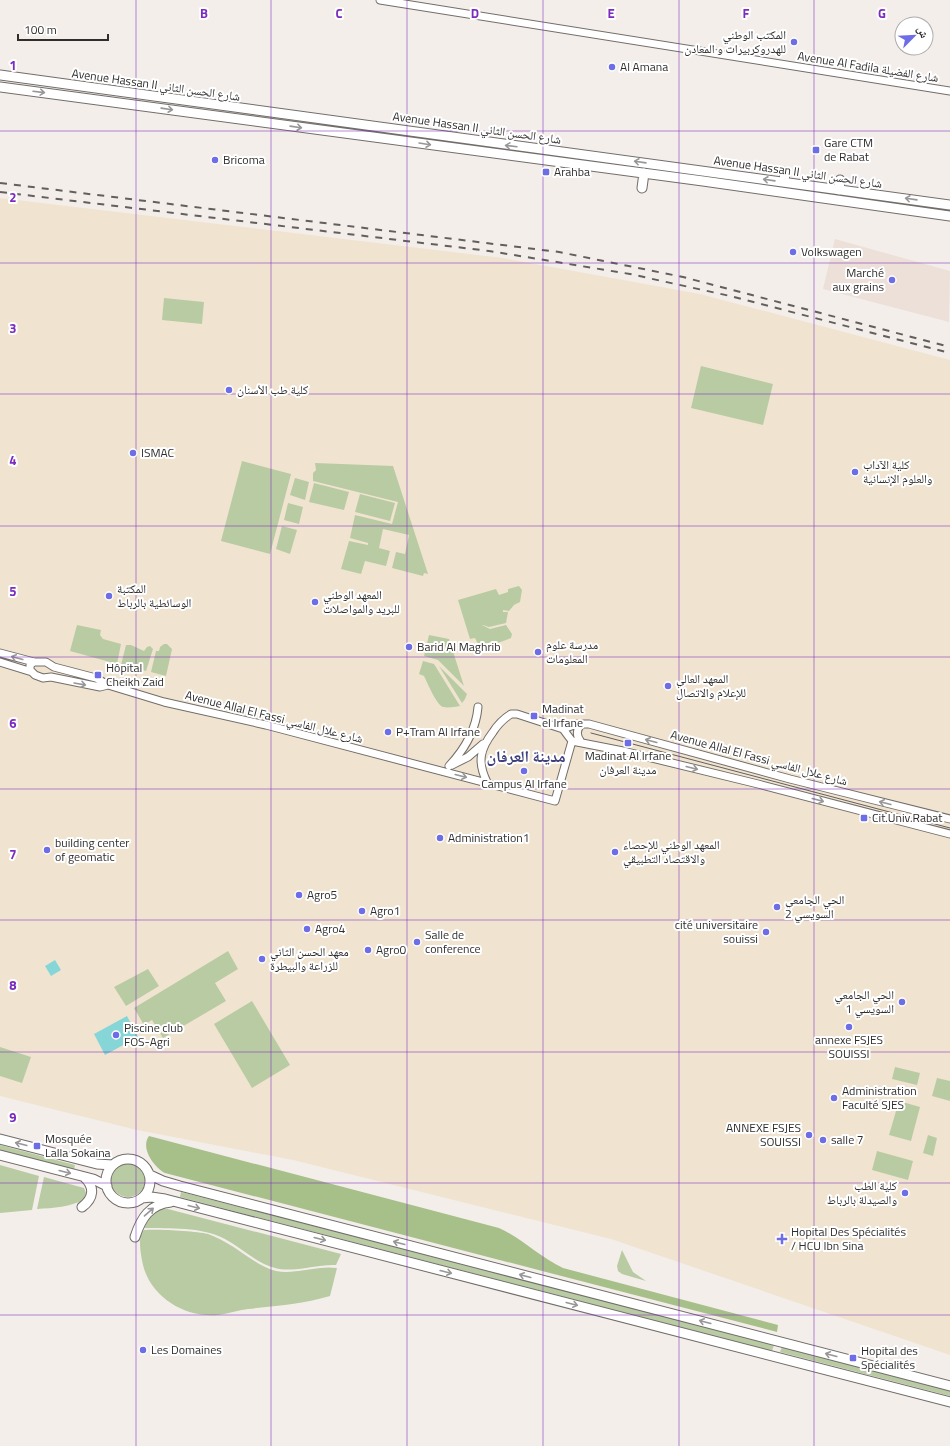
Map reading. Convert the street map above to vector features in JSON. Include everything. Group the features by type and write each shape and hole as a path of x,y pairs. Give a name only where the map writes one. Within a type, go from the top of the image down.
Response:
{"main road":[{"name":"Avenue Hassan II شارع الحسن الثاني","path":"6,73 255,110 950,205"},
{"name":"Avenue Hassan II شارع الحسن الثاني","path":"0,87 644,173 950,216"},
{"path":"255,110 256,100"},
{"path":"387,128 388,118"},
{"path":"784,182 785,172"},
{"path":"642,188 644,173"},
{"path":"806,185 807,175"},
{"path":"839,190 840,180"},
{"path":"0,1139 97,1164 114,1165"},
{"path":"0,1155 98,1181 107,1186 113,1196 121,1202 134,1202 142,1198 147,1193 150,1186 150,1175"},
{"path":"107,1186 107,1174 114,1165 123,1159 134,1159 144,1166 150,1175 163,1182 950,1386"},
{"path":"82,1207 90,1201 92,1194 89,1183 84,1177"},
{"path":"142,1198 158,1197 950,1402"},
{"path":"135,1237 139,1224 148,1212 164,1203 176,1202"}],"street":[{"name":"Avenue Al Fadila شارع الفضيلة","path":"380,0 950,91"},
{"path":"0,653 34,662 30,665 32,672"},
{"path":"0,662 32,672"},
{"name":"Avenue Allal El Fassi شارع علال الفاسي","path":"34,662 46,662 54,667 96,678 108,685 164,702 266,725 487,782"},
{"path":"51,678 55,672 54,667"},
{"name":"Avenue Allal El Fassi شارع علال الفاسي","path":"32,672 43,678 51,678 100,687 108,685"},
{"path":"449,766 460,754 472,732 476,722 478,707"},
{"path":"511,714 517,714 564,729 572,741 555,801 487,782 481,767 484,743 497,725 511,714"},
{"path":"581,742 577,734 582,724"},
{"name":"Avenue Allal El Fassi شارع علال الفاسي","path":"564,729 572,725 582,724 597,726 790,779 950,819"},
{"name":"Avenue Allal El Fassi شارع علال الفاسي","path":"572,741 624,751 950,834"},
{"name":"Avenue Allal El Fassi شارع علال الفاسي","path":"434,769 449,766 468,757 484,743"}],"shaded area":[{"name":"مدينة العرفان","path":"0,198 503,258 700,294 950,360 950,1355 611,1239 293,1160 137,1130 0,1096"},
{"path":"835,239 950,271 949,322 823,289"}],"green space":[{"path":"164,298 204,302 202,324 162,320"},
{"path":"701,366 773,384 763,425 691,408"},
{"path":"242,461 291,474 270,554 221,541"},
{"path":"315,463 393,466 428,574 424,573 423,576 392,568 396,552 405,554 409,535 383,529 379,548 390,551 386,566 365,561 361,574 341,569 349,541 368,545 368,543 350,538 355,515 392,524 398,502 313,481 313,473 316,470"},
{"path":"295,478 309,482 305,500 290,495"},
{"path":"314,483 349,492 344,510 309,502"},
{"path":"360,494 395,503 390,521 355,512"},
{"path":"288,503 303,507 299,524 284,520"},
{"path":"282,526 297,530 290,554 276,549"},
{"path":"519,586 522,590 520,602 514,605 509,611 503,610 503,612 508,612 506,623 489,627 482,625 490,629 506,625 512,634 511,638 495,644 494,641 479,646 475,638 470,639 458,600 496,589 499,595 508,592 508,589"},
{"path":"77,625 101,630 100,635 103,639 121,644 117,664 70,651"},
{"path":"429,635 449,639 464,686 438,660 424,656"},
{"path":"167,644 172,649 166,676 151,672 156,651 159,651 160,647"},
{"path":"126,645 131,645 144,651 150,646 153,649 146,671 121,665"},
{"path":"423,661 434,664 460,706 443,707 440,705 432,693 424,676 419,674"},
{"path":"439,666 467,694 462,703"},
{"path":"228,951 238,969 215,983 226,1001 163,1038 152,1020 144,1025 134,1008"},
{"path":"148,969 159,986 126,1006 114,987"},
{"path":"252,1001 290,1065 252,1088 214,1024"},
{"path":"0,1047 31,1057 22,1083 0,1076"},
{"path":"895,1067 920,1073 917,1085 892,1079"},
{"path":"937,1078 950,1081 950,1101 932,1096"},
{"path":"899,1101 920,1107 911,1141 889,1135"},
{"path":"928,1135 937,1138 933,1156 923,1153"},
{"path":"149,1136 499,1228 516,1237 554,1264 563,1268 778,1325 777,1332 165,1173 153,1162 147,1151 146,1146"},
{"path":"0,1145 75,1165 74,1170 0,1151"},
{"path":"877,1151 913,1161 908,1180 872,1170"},
{"path":"131,1163 140,1168 144,1173 144,1187 140,1192 135,1196 125,1197 121,1196 112,1187 111,1177 112,1173 121,1164"},
{"path":"0,1165 39,1176 32,1210 0,1213"},
{"path":"44,1177 84,1188 86,1193 85,1199 80,1202 56,1208 37,1209"},
{"path":"181,1192 774,1345 772,1351 180,1197"},
{"path":"164,1209 341,1254 336,1265 289,1270 275,1268 262,1263 225,1239 206,1232 185,1229 144,1228 154,1213"},
{"path":"144,1230 177,1230 208,1234 231,1246 262,1266 276,1271 291,1272 329,1267 337,1268 330,1296 300,1303 218,1315 194,1313 182,1309 172,1304 162,1296 147,1277 141,1257 140,1246 142,1233"},
{"path":"622,1250 633,1272 646,1281 622,1274 618,1271 617,1266"},
{"path":"782,1347 950,1391 950,1396 780,1352"}],"water":[{"path":"55,960 61,970 51,976 45,966"},
{"name":"Piscine club FOS-Agri","path":"127,1016 138,1037 105,1055 94,1034"}],"tram line":[{"path":"591,733 950,828"}],"railway":[{"path":"0,183 559,252 683,277 950,347"},
{"path":"0,192 489,251 630,274 730,296 950,353"}],"place":[{"name":"المكتب الوطني للهدروكربيرات و المعادن","path":"794,42"},
{"name":"Al Amana","path":"612,67"},
{"name":"Gare CTM de Rabat","path":"816,150"},
{"name":"Bricoma","path":"215,160"},
{"name":"Arahba","path":"546,172"},
{"name":"Volkswagen","path":"793,252"},
{"name":"Marché aux grains","path":"892,280"},
{"name":"كلية طب الأسنان","path":"229,390"},
{"name":"ISMAC","path":"133,453"},
{"name":"كلية الآداب والعلوم الإنسانية","path":"855,472"},
{"name":"المكتبة الوسائطية بالرباط","path":"109,596"},
{"name":"المعهد الوطني للبريد والمواصلات","path":"315,602"},
{"name":"Barid Al Maghrib","path":"409,647"},
{"name":"مدرسة علوم المعلومات","path":"538,652"},
{"name":"Hôpital Cheikh Zaid","path":"98,675"},
{"name":"المعهد العالي للإعلام والاتصال","path":"668,686"},
{"name":"Madinat el Irfane","path":"534,716"},
{"name":"P+Tram Al Irfane","path":"388,732"},
{"name":"Madinat Al Irfane مدينة العرفان","path":"628,743"},
{"name":"Campus Al Irfane","path":"524,771"},
{"name":"Cit.Univ.Rabat","path":"864,818"},
{"name":"Administration1","path":"440,838"},
{"name":"building center of geomatic","path":"47,850"},
{"name":"المعهد الوطني للإحصاء والاقتصاد التطبيقي","path":"615,852"},
{"name":"Agro5","path":"299,895"},
{"name":"الحي الجامعي السويسي 2","path":"777,907"},
{"name":"Agro1","path":"362,911"},
{"name":"Agro4","path":"307,929"},
{"name":"cité universitaire souissi","path":"766,932"},
{"name":"Salle de conference","path":"417,942"},
{"name":"Agro0","path":"368,950"},
{"name":"معهد الحسن الثاني للزراعة والبيطرة","path":"262,959"},
{"name":"الحي الجامعي السويسي 1","path":"902,1002"},
{"name":"annexe FSJES SOUISSI","path":"849,1027"},
{"name":"Piscine club FOS-Agri","path":"116,1035"},
{"name":"Administration Faculté SJES","path":"834,1098"},
{"name":"ANNEXE FSJES SOUISSI","path":"809,1135"},
{"name":"salle 7","path":"823,1140"},
{"name":"Mosquée Lalla Sokaina","path":"37,1146"},
{"name":"كلية الطب والصيدلة بالرباط","path":"905,1193"},
{"name":"Hopital Des Spécialités / HCU Ibn Sina","path":"782,1239"},
{"name":"Les Domaines","path":"143,1350"},
{"name":"Hopital des Spécialités","path":"853,1358"}],"district":[{"name":"مدينة العرفان","path":"526,756"}]}
